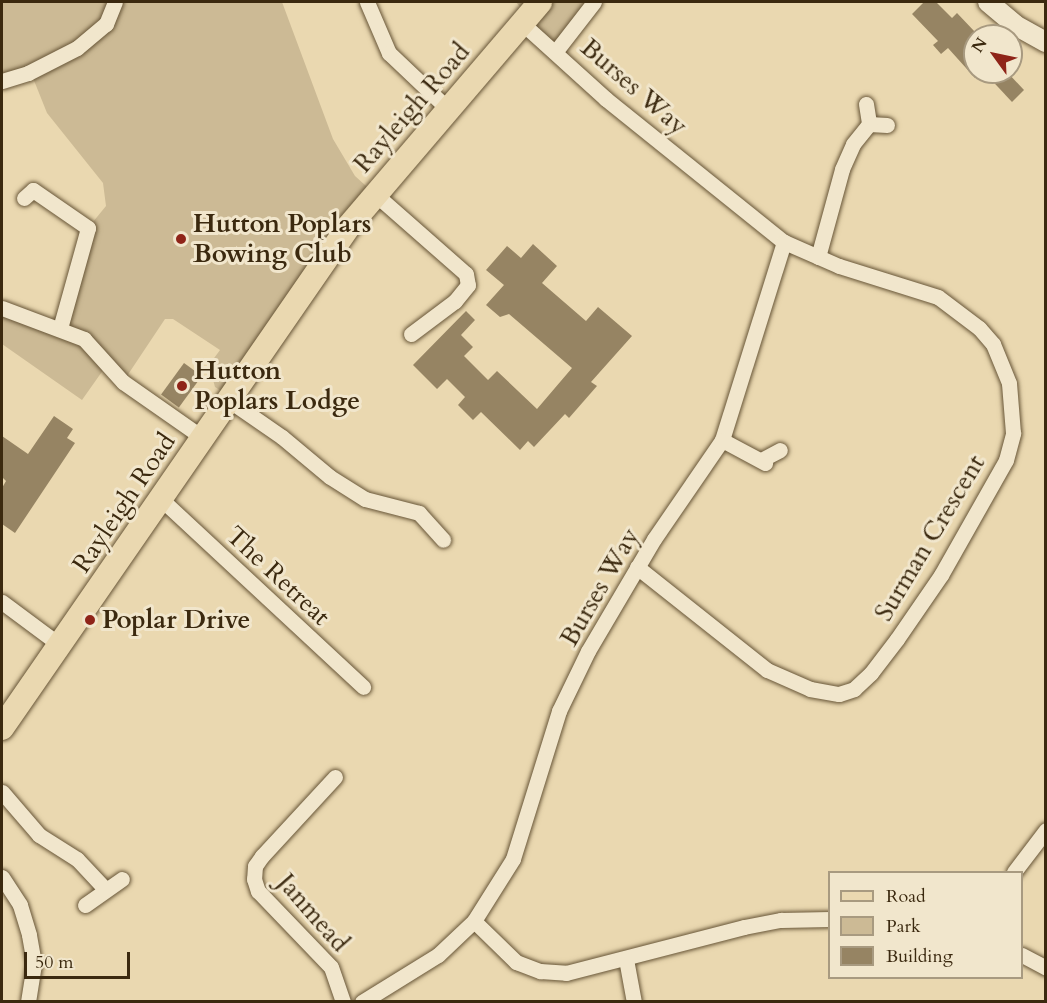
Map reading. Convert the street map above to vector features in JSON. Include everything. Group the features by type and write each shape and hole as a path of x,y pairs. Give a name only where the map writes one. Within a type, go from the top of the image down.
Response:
{"main road":[{"name":"Rayleigh Road","path":"2,728 375,194 540,2"}],"street":[{"path":"2,81 28,73 76,48 106,24 115,2"},
{"path":"367,2 389,53 448,109"},
{"path":"556,51 594,2"},
{"path":"988,2 1015,25 1046,42"},
{"name":"Burses Way","path":"362,1002 438,955 474,921 513,859 559,711 588,651 637,567 722,440 784,242 606,99 556,51 523,24"},
{"path":"818,257 842,169 853,144 869,124 866,104"},
{"path":"869,124 888,125"},
{"path":"24,198 33,190 88,228 60,328"},
{"path":"375,194 466,274 468,285 455,301 411,334"},
{"name":"Surman Crescent","path":"637,567 767,670 810,689 839,694 854,689 871,673 941,575 981,510 1006,460 1013,433 1009,383 993,344 958,309 938,297 818,257 784,242"},
{"path":"2,308 60,328 84,339 123,382 203,438"},
{"path":"230,401 282,437 330,477 365,499 419,513 443,540"},
{"path":"722,440 764,461 780,450"},
{"name":"The Retreat","path":"161,499 363,687"},
{"path":"2,602 60,645"},
{"name":"Janmead","path":"335,777 262,856 255,867 254,879 258,891 331,967 343,1002"},
{"path":"2,792 39,835 77,859 106,890"},
{"path":"1015,871 1046,830"},
{"path":"2,877 20,904 29,935 34,964 27,1002"},
{"path":"85,905 122,879"},
{"path":"474,921 516,962 533,969 566,973 744,927 780,920 828,919"},
{"path":"1023,956 1046,968"},
{"path":"626,959 634,1002"}],"green space":[{"path":"2,2 282,2 333,139 355,176 375,194 223,392 215,387 209,365 220,350 173,319 165,319 123,382 106,366 82,400 2,344 2,308 60,328 88,228 106,206 103,183 47,113 33,78 2,81"},
{"path":"516,2 594,2 556,51"}],"building":[{"path":"924,2 936,2 952,18 957,13 967,24 963,24 963,65 948,48 941,54 933,45 938,41 912,14"},
{"path":"995,84 1018,84 1024,90 1012,102"},
{"path":"533,244 557,266 542,283 586,321 598,307 632,336 591,382 597,386 569,418 565,414 534,447 528,441 520,450 481,412 473,420 458,405 465,397 447,379 437,389 413,365 466,311 475,320 461,335 473,347 464,356 488,380 497,371 537,409 572,368 509,314 500,317 486,305 504,285 486,270 507,246 521,258"},
{"name":"Hutton Poplars Lodge","path":"184,363 202,376 179,407 161,395"},
{"path":"54,416 73,429 67,438 75,443 15,533 2,524 2,488 6,481 2,477 2,436 28,454"}],"place":[{"name":"Hutton Poplars Bowing Club","path":"181,239"},
{"name":"Hutton Poplars Lodge","path":"182,386"},
{"name":"Poplar Drive","path":"90,620"}]}
